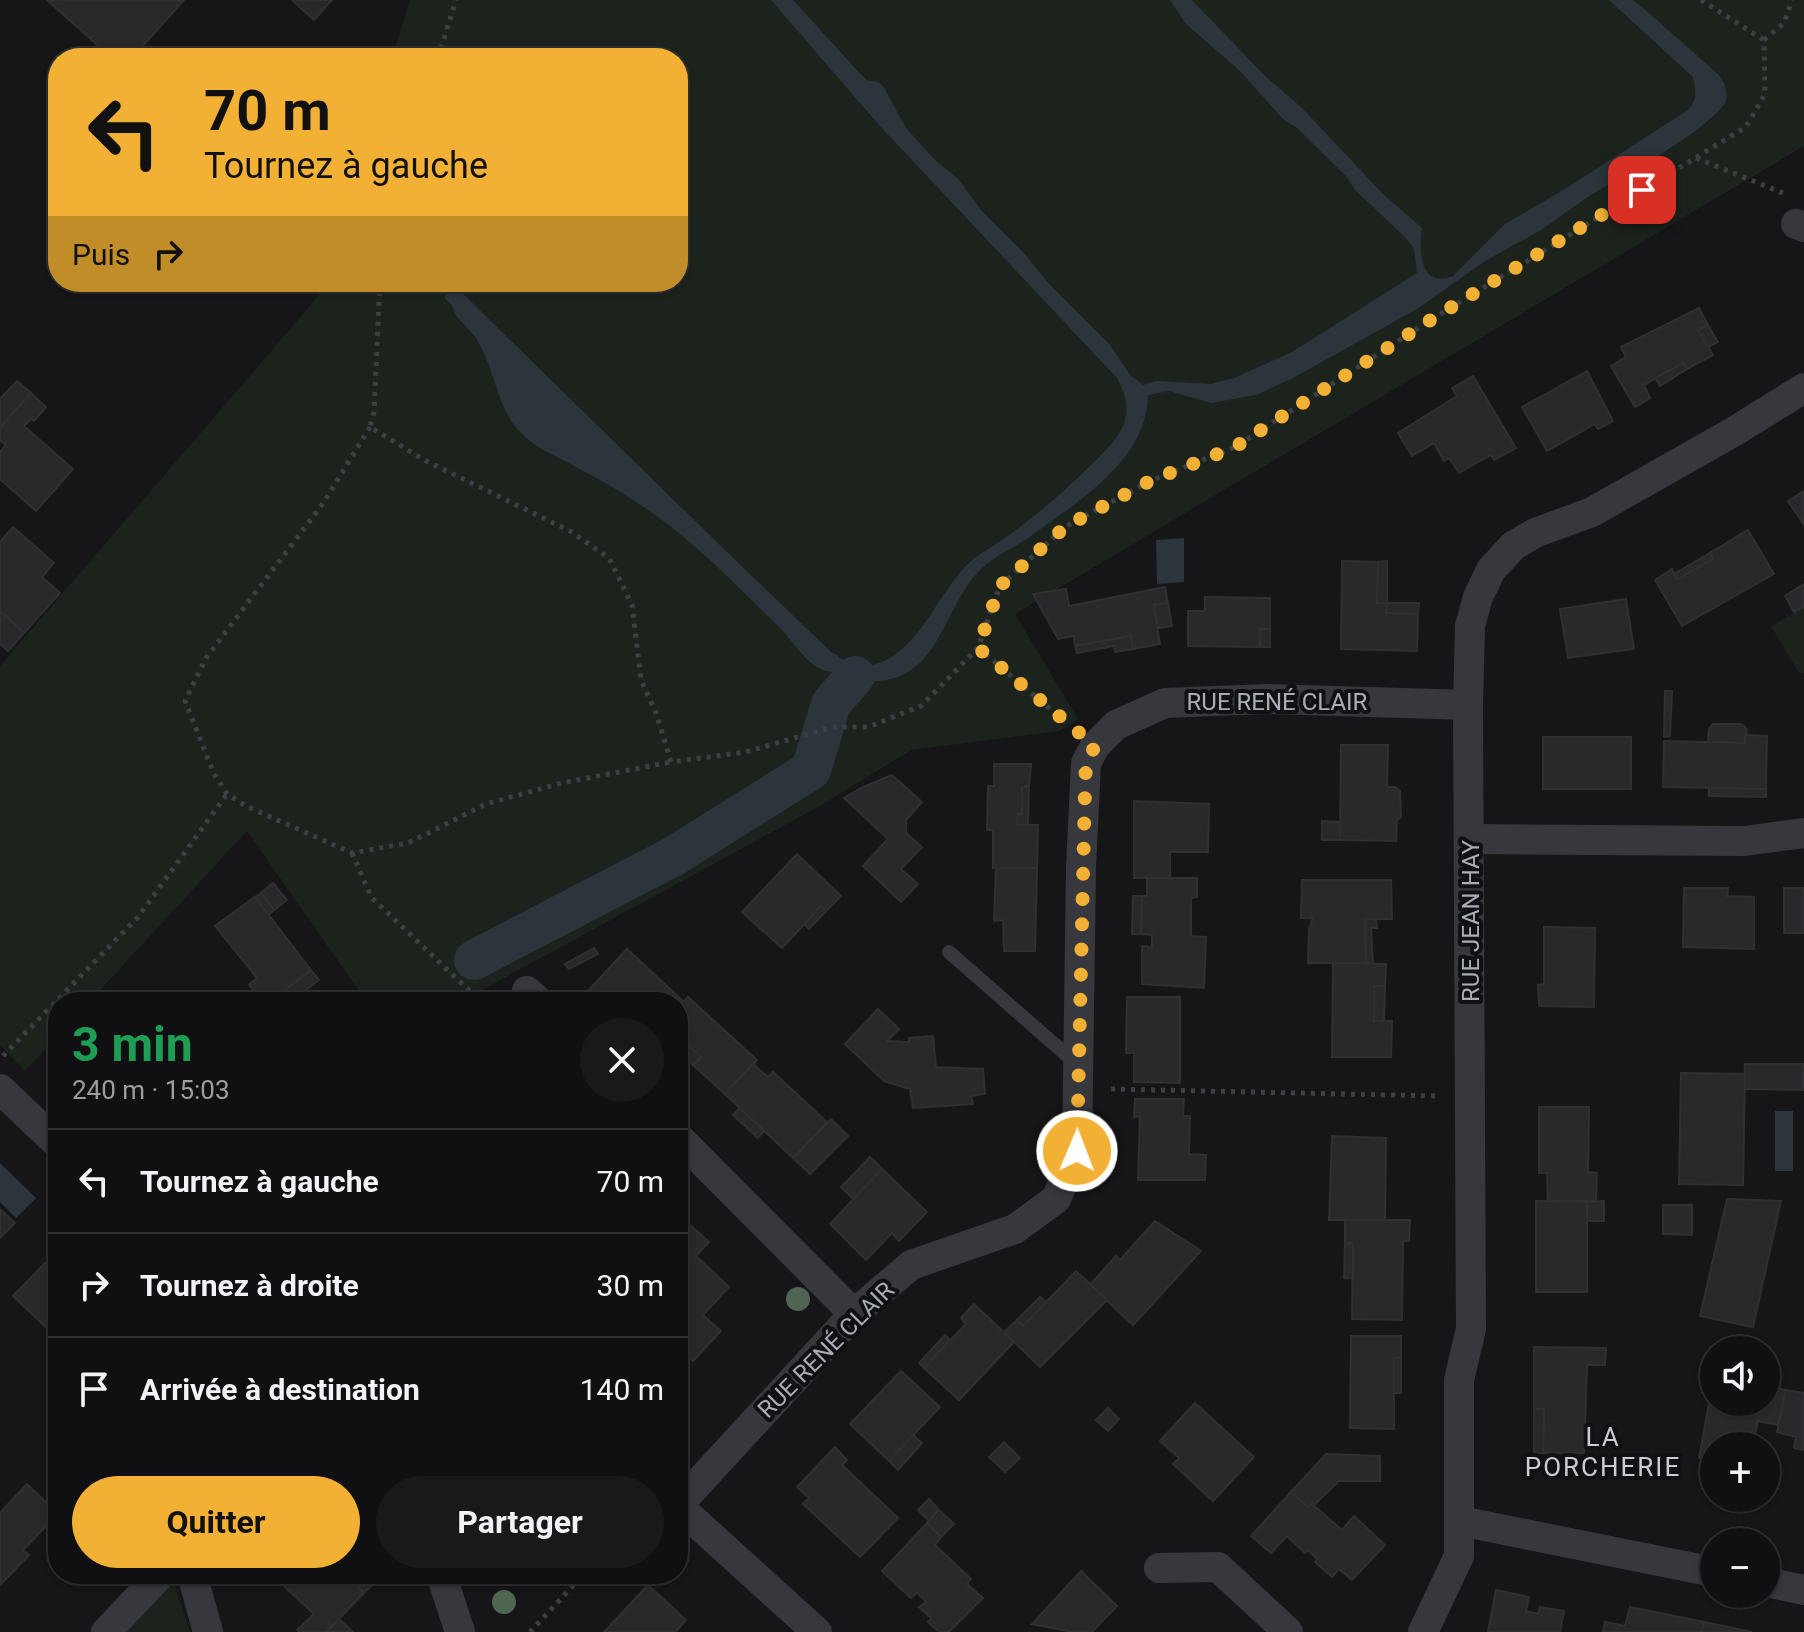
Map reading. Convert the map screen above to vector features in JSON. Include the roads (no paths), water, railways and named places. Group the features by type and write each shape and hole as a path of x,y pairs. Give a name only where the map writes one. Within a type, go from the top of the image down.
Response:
{"street":[{"name":"RUE JEAN HAY","path":"1423,1632 1459,1556 1459,1380 1471,1329 1468,705 1470,626 1478,597 1491,570 1513,546 1535,533 1592,512 1804,388"},
{"name":"RUE RENÉ CLAIR","path":"688,1494 854,1314 911,1265 1015,1229 1056,1199 1077,1151 1085,778 1086,763 1095,746 1116,725 1165,703 1267,699 1468,705"},
{"path":"1471,839 1744,841 1804,833"},
{"path":"0,1089 48,1135"},
{"path":"688,1147 854,1314"},
{"name":"RUE RENÉ CLAIR","path":"688,1514 817,1632"},
{"path":"1460,1521 1700,1569"},
{"path":"1159,1568 1218,1567 1288,1632"},
{"path":"106,1632 152,1584"},
{"path":"195,1584 208,1632"},
{"path":"449,1584 460,1632"},
{"path":"1780,1585 1804,1590"}],"lane":[{"path":"949,952 1078,1077"}],"waterway":[{"path":"451,296 832,661 847,668"},
{"path":"474,960 674,856 811,770 831,704 855,676"}],"district":[{"name":"LA PORCHERIE","path":"1603,1452"}]}
